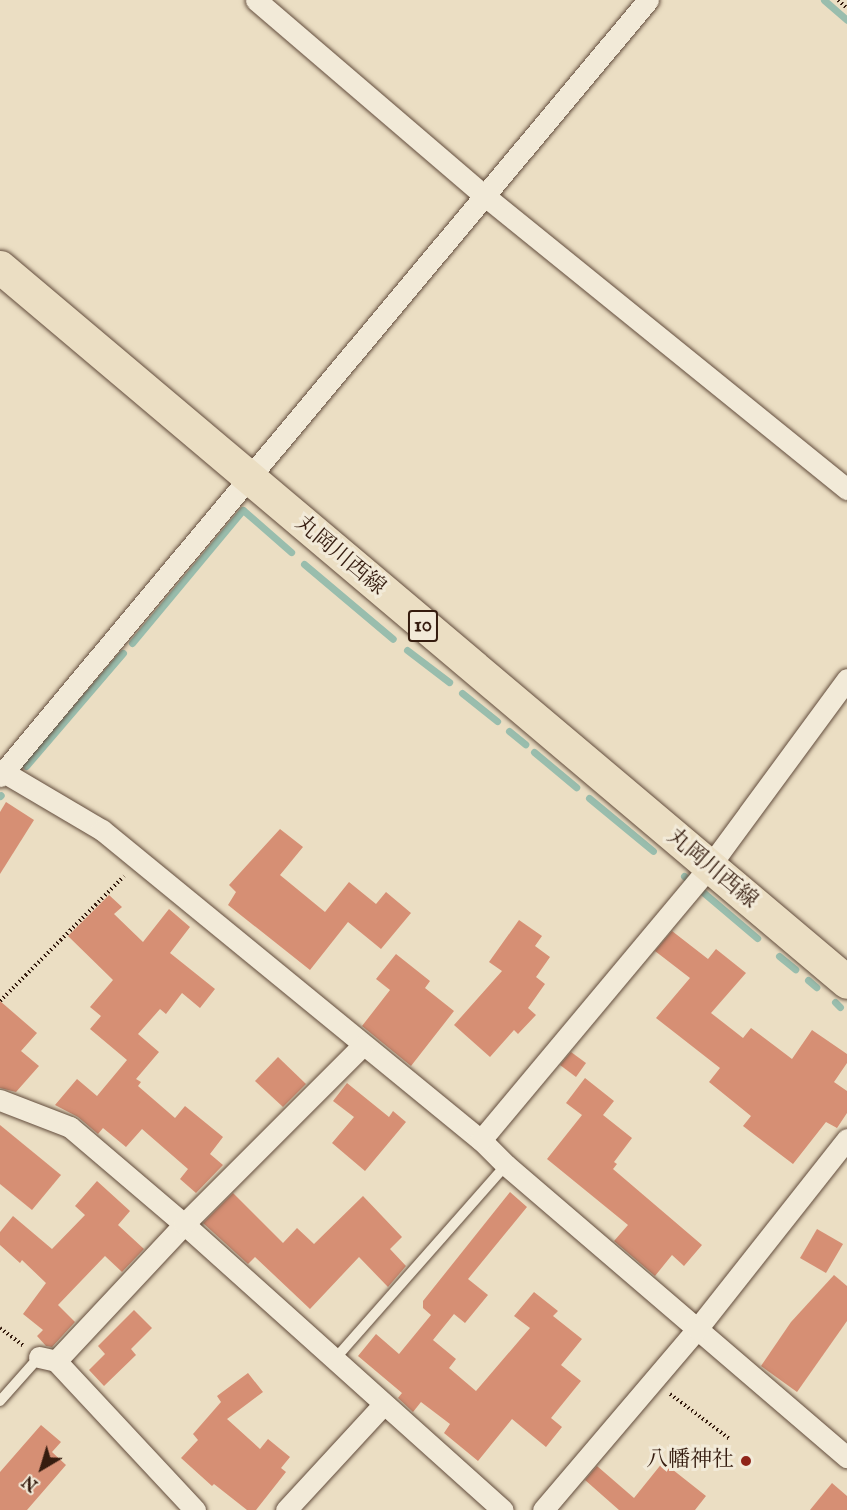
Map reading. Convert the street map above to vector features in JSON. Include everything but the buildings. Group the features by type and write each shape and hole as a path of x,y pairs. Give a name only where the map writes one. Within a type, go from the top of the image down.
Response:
{"main road":[{"name":"丸岡川西線","path":"0,267 847,982"}],"street":[{"path":"256,0 485,196 847,489"},
{"path":"648,0 1,773 102,830 481,1140 506,1165 847,1457"},
{"path":"481,1140 709,867 847,679"},
{"path":"195,1510 48,1359 363,1045"},
{"path":"0,1100 70,1127 184,1224 503,1510"},
{"path":"543,1510 697,1329 847,1139"},
{"path":"286,1510 384,1405"}],"lane":[{"path":"334,1360 506,1165"},
{"path":"0,1401 48,1359"}],"path":[{"path":"838,0 847,8"},
{"path":"0,1001 139,861"},
{"path":"0,1328 48,1359"},
{"path":"652,1380 731,1440"}],"waterway":[{"path":"824,0 847,20"},
{"path":"132,643 243,510 291,552"},
{"path":"304,564 393,639"},
{"path":"407,650 449,682"},
{"path":"26,766 123,653"},
{"path":"462,693 497,721"},
{"path":"509,731 525,744"},
{"path":"534,752 576,787"},
{"path":"589,798 653,851"},
{"path":"684,876 757,938"},
{"path":"779,956 795,969"},
{"path":"808,980 816,987"},
{"path":"835,1002 840,1007"}],"place":[{"name":"八幡神社","path":"746,1461"}]}
